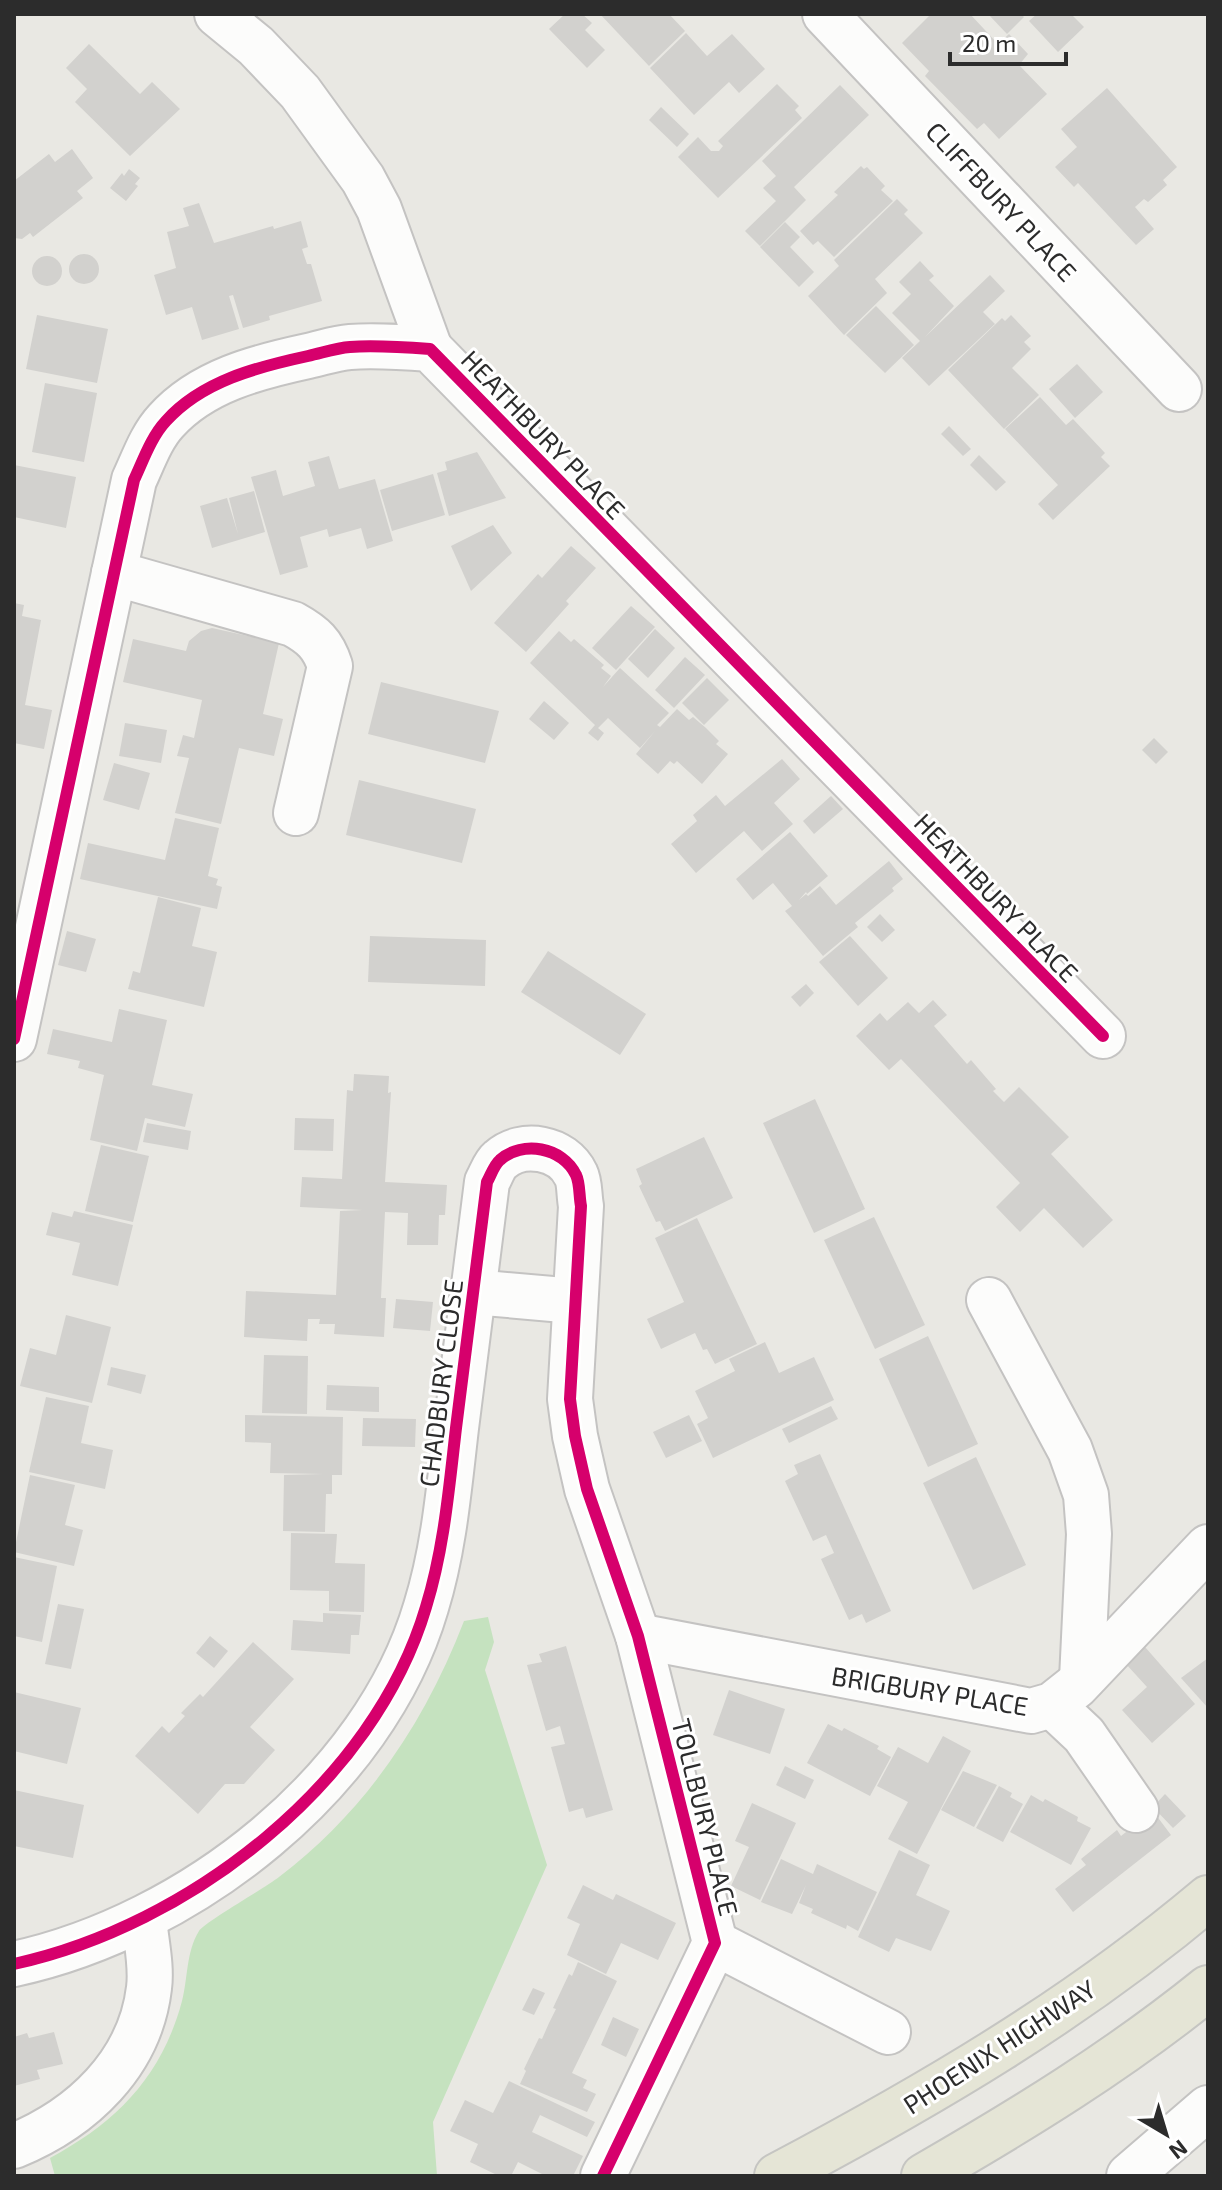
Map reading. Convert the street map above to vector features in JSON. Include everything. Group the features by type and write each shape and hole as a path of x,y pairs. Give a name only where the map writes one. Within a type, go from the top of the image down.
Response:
{"main road":[{"name":"PHOENIX HIGHWAY","path":"777,2176 887,2118 1038,2026 1157,1941 1208,1898"},
{"path":"924,2176 1054,2100 1155,2031 1208,1988"}],"street":[{"path":"217,14 256,46 300,92 363,179 379,209 430,349"},
{"name":"CLIFFBURY PLACE","path":"825,14 1179,389"},
{"name":"HEATHBURY PLACE","path":"14,1039 134,480 151,443 165,422 186,403 225,379 348,347 430,349 1103,1036"},
{"path":"114,573 293,624 314,636 330,666 296,813"},
{"name":"CHADBURY CLOSE","path":"14,1964 144,1919 228,1868 292,1814 352,1750 396,1684 426,1609 442,1540 487,1182 498,1161 512,1152 544,1148 562,1157 576,1175 581,1206 570,1399 587,1489 638,1636"},
{"path":"473,1292 575,1301"},
{"path":"989,1300 1070,1450 1086,1495 1089,1534 1067,1692 1084,1735 1136,1810"},
{"path":"1067,1692 1208,1547"},
{"name":"BRIGBURY PLACE","path":"638,1636 1031,1711 1067,1692"},
{"name":"TOLLBURY PLACE","path":"603,2176 715,1943 638,1636"},
{"path":"14,2146 35,2137 80,2107 120,2067 141,2029 150,1985 144,1919"},
{"name":"TOLLBURY PLACE","path":"715,1943 888,2032"},
{"path":"1129,2176 1208,2108"}],"green space":[{"path":"488,1617 494,1642 485,1670 547,1865 433,2122 437,2176 55,2176 50,2158 96,2129 116,2112 134,2094 162,2052 182,2001 189,1956 199,1931 279,1877 339,1823 390,1762 411,1729 431,1694 464,1621"}],"building":[{"path":"565,14 582,14 592,23 585,30 605,50 587,68 549,29"},
{"path":"600,14 669,14 685,31 649,66"},
{"path":"931,14 970,14 998,44 1009,34 1028,54 1019,65 1047,94 999,139 984,123 977,129 925,76 929,71 902,43"},
{"path":"988,14 1021,14 1024,17 1007,34"},
{"path":"1037,14 1071,14 1084,27 1058,52 1029,21"},
{"path":"686,33 707,56 732,34 765,69 739,93 729,82 694,115 650,68"},
{"path":"89,44 140,94 152,82 180,109 130,156 75,102 87,89 66,68"},
{"path":"777,84 799,106 795,110 802,118 718,198 678,157 698,137 711,151 719,151 723,146 718,141"},
{"path":"840,85 869,115 794,187 806,200 760,246 745,231 776,201 763,188 776,176 762,161"},
{"path":"1107,88 1177,167 1163,180 1167,185 1148,202 1144,199 1135,207 1154,229 1136,245 1078,183 1074,187 1055,167 1077,147 1061,129"},
{"path":"661,107 689,134 677,147 649,120"},
{"path":"72,149 93,178 77,191 83,198 33,237 30,233 22,239 14,238 14,181 49,154 55,162"},
{"path":"861,166 864,169 867,167 885,186 881,190 893,201 834,257 818,241 813,245 800,231 838,195 834,192"},
{"path":"129,169 140,178 135,184 138,186 126,201 110,188"},
{"path":"897,199 908,210 904,214 923,233 875,279 887,293 844,335 808,296 839,266 834,260"},
{"path":"199,203 214,243 301,221 308,247 302,249 307,264 311,264 322,301 269,316 270,320 243,328 233,295 229,296 239,329 202,340 192,307 166,315 154,275 176,268 167,232 189,226 183,208"},
{"path":"785,222 800,237 790,247 814,272 799,287 760,247"},
{"path":"84,254 95,258 99,269 95,280 84,284 73,280 69,269 73,258"},
{"path":"47,256 58,260 62,271 58,282 47,286 36,282 32,271 36,260"},
{"path":"920,261 934,276 929,280 954,306 925,337 990,275 1005,291 983,312 995,324 929,386 902,358 920,341 892,313 911,294 899,282"},
{"path":"876,306 914,345 885,373 846,335"},
{"path":"37,315 108,329 97,383 26,369"},
{"path":"1011,315 1031,336 1024,342 1031,349 1012,368 1039,395 1004,429 948,370 1002,318 1005,321"},
{"path":"1077,364 1103,392 1075,418 1049,389"},
{"path":"45,383 97,393 84,462 32,452"},
{"path":"1040,397 1066,425 1073,419 1105,453 1101,457 1110,466 1053,520 1038,504 1058,485 1005,429"},
{"path":"949,426 971,449 963,456 941,434"},
{"path":"477,452 506,498 449,516 437,473 447,470 445,462"},
{"path":"979,455 1006,482 996,491 970,465"},
{"path":"329,456 339,489 375,479 393,541 367,549 361,528 329,537 327,529 300,537 308,567 280,575 251,477 276,470 283,496 315,486 308,462"},
{"path":"14,465 76,477 66,528 14,517"},
{"path":"433,474 445,515 392,531 380,490"},
{"path":"254,491 265,532 212,548 200,506 227,498 238,534 229,498"},
{"path":"493,525 512,553 471,591 451,546"},
{"path":"571,546 596,568 526,652 494,623 538,574 542,578"},
{"path":"14,603 24,605 22,616 41,620 25,705 52,710 44,749 14,743"},
{"path":"631,606 655,627 616,670 592,648"},
{"path":"212,628 279,643 263,714 283,719 274,756 239,748 221,824 175,813 189,758 177,756 183,735 194,738 202,700 123,682 133,639 186,651 189,641 201,631"},
{"path":"655,629 675,648 648,678 628,659"},
{"path":"559,631 571,642 574,639 604,665 601,668 611,676 603,687 620,668 669,713 657,725 660,727 677,709 689,720 693,717 719,741 716,744 728,754 702,784 677,761 674,764 670,761 658,774 636,754 655,731 640,748 608,718 598,728 604,733 598,741 588,733 595,725 530,663"},
{"path":"685,657 705,675 674,708 655,690"},
{"path":"707,678 729,700 704,725 682,703"},
{"path":"381,682 499,711 485,763 368,734"},
{"path":"544,701 569,723 554,740 529,719"},
{"path":"125,723 167,730 161,763 119,756"},
{"path":"1154,738 1168,752 1156,764 1142,750"},
{"path":"782,759 800,779 774,803 793,824 762,851 744,831 696,873 671,844 697,821 693,815 716,795 725,806"},
{"path":"114,763 150,773 139,810 103,800"},
{"path":"359,780 476,809 462,863 346,835"},
{"path":"831,796 843,809 814,834 803,821"},
{"path":"175,818 219,828 208,876 218,879 216,885 222,887 217,909 80,879 88,843 165,860"},
{"path":"790,832 828,876 799,900 820,886 836,905 889,861 903,879 892,888 894,891 855,923 858,927 823,956 785,911 792,906 773,883 753,900 736,879"},
{"path":"158,897 201,908 192,946 217,952 204,1007 128,989 133,971 140,973"},
{"path":"880,914 895,930 882,942 867,927"},
{"path":"67,931 96,939 86,972 58,965"},
{"path":"370,936 486,940 485,986 368,982"},
{"path":"850,936 888,978 858,1006 819,962"},
{"path":"548,951 646,1014 620,1055 521,992"},
{"path":"806,984 814,993 800,1007 791,997"},
{"path":"933,1000 947,1015 934,1026 967,1064 971,1060 996,1089 993,1091 1004,1102 1019,1087 1069,1137 1051,1154 1113,1220 1083,1248 1044,1208 1020,1232 996,1207 1020,1183 901,1059 889,1070 856,1036 880,1013 887,1021 908,1002 919,1013"},
{"path":"119,1009 167,1020 152,1085 193,1094 185,1127 145,1118 137,1151 90,1140 104,1075 78,1068 80,1061 47,1054 53,1029 112,1042"},
{"path":"354,1074 389,1076 388,1093 391,1092 385,1182 447,1185 445,1215 439,1215 438,1245 407,1245 408,1213 385,1212 381,1298 386,1298 384,1337 334,1334 335,1324 319,1324 320,1319 308,1319 307,1341 244,1337 246,1291 336,1295 340,1211 362,1210 300,1207 302,1177 342,1179 347,1090 353,1091"},
{"path":"815,1099 865,1209 814,1233 763,1123"},
{"path":"295,1118 334,1119 333,1151 294,1150"},
{"path":"147,1123 191,1131 188,1150 143,1142"},
{"path":"704,1137 733,1198 665,1231 660,1221 656,1222 639,1186 642,1184 636,1169"},
{"path":"101,1145 149,1156 133,1222 85,1211"},
{"path":"74,1211 133,1225 118,1286 72,1275 80,1243 46,1235 52,1212 72,1217"},
{"path":"874,1217 925,1325 875,1349 824,1240"},
{"path":"697,1218 757,1344 715,1364 707,1349 703,1350 695,1333 661,1349 647,1319 684,1302 655,1238"},
{"path":"396,1299 433,1302 430,1331 393,1328"},
{"path":"66,1315 111,1327 92,1403 20,1386 30,1348 56,1355"},
{"path":"928,1336 978,1444 928,1467 879,1359"},
{"path":"765,1342 779,1373 814,1357 834,1400 713,1458 697,1424 708,1418 695,1391 735,1371 729,1359"},
{"path":"264,1355 308,1356 307,1414 262,1413"},
{"path":"111,1367 146,1375 141,1394 107,1385"},
{"path":"327,1385 379,1387 379,1412 326,1410"},
{"path":"46,1397 89,1406 81,1443 113,1450 105,1489 29,1472"},
{"path":"831,1406 838,1419 789,1443 782,1429"},
{"path":"245,1415 343,1417 342,1475 332,1475 332,1494 326,1494 325,1532 283,1531 284,1475 323,1474 270,1473 271,1443 245,1442"},
{"path":"689,1415 702,1441 666,1458 653,1432"},
{"path":"363,1418 416,1419 415,1447 362,1446"},
{"path":"820,1454 891,1611 866,1623 862,1614 849,1620 821,1559 834,1553 826,1535 813,1541 785,1481 798,1474 794,1465"},
{"path":"976,1457 1026,1565 973,1590 923,1483"},
{"path":"30,1475 75,1485 65,1525 83,1530 74,1566 14,1552"},
{"path":"291,1533 337,1534 335,1563 365,1564 364,1612 329,1611 329,1591 290,1590"},
{"path":"14,1557 57,1566 42,1642 14,1636"},
{"path":"58,1604 84,1609 71,1669 45,1664"},
{"path":"323,1613 361,1615 359,1635 351,1635 350,1654 291,1650 293,1620 323,1622"},
{"path":"210,1636 228,1651 214,1668 196,1653"},
{"path":"253,1642 294,1679 250,1727 275,1750 244,1784 225,1784 198,1814 135,1756 162,1726 169,1733 185,1716 181,1713 200,1694 203,1697"},
{"path":"566,1646 613,1810 586,1818 583,1808 569,1812 551,1747 565,1744 560,1726 546,1731 527,1665 542,1662 539,1654"},
{"path":"1145,1647 1195,1704 1152,1743 1122,1710 1147,1687 1126,1664"},
{"path":"1208,1658 1208,1708 1181,1678"},
{"path":"729,1690 785,1709 770,1754 713,1735"},
{"path":"14,1692 81,1708 67,1764 14,1751"},
{"path":"828,1724 842,1731 844,1728 879,1746 877,1749 891,1757 870,1796 807,1763"},
{"path":"943,1736 971,1751 917,1854 888,1839 908,1802 877,1786 898,1747 928,1763"},
{"path":"785,1766 814,1780 805,1799 776,1785"},
{"path":"963,1771 997,1785 974,1827 941,1810"},
{"path":"999,1786 1023,1804 1003,1842 976,1828"},
{"path":"14,1790 84,1805 73,1858 14,1846"},
{"path":"1165,1794 1186,1816 1173,1828 1153,1807"},
{"path":"1031,1795 1078,1817 1077,1821 1091,1828 1071,1865 1010,1832"},
{"path":"752,1803 796,1823 760,1900 731,1886 749,1847 735,1841"},
{"path":"1153,1811 1171,1835 1073,1912 1055,1889 1086,1865 1081,1859 1117,1830 1121,1836"},
{"path":"899,1850 930,1865 916,1895 950,1911 931,1951 896,1938 889,1952 858,1937"},
{"path":"781,1859 813,1874 817,1864 877,1892 858,1931 847,1925 846,1929 811,1913 813,1909 799,1903 806,1885 792,1914 761,1902"},
{"path":"583,1885 613,1900 616,1894 676,1923 658,1960 621,1943 606,1974 567,1955 580,1924 567,1918"},
{"path":"578,1962 617,1981 572,2073 587,2080 583,2088 596,2094 587,2112 520,2084 526,2071 524,2069 539,2038 542,2039 569,1974 572,1976"},
{"path":"533,1988 545,1993 534,2015 522,2010"},
{"path":"613,2017 639,2029 626,2057 601,2045"},
{"path":"54,2032 63,2064 37,2070 40,2079 14,2086 14,2037 27,2033 29,2038"},
{"path":"509,2081 595,2122 587,2137 540,2115 532,2132 583,2156 573,2176 546,2176 518,2162 511,2176 499,2176 470,2162 478,2144 450,2131 465,2100 493,2113"}],"cycle path":[{"path":"14,1039 134,480 152,442 180,407 231,378 334,349 370,346 430,349 1103,1036"},
{"path":"14,1964 80,1945 145,1917 208,1881 266,1837 319,1787 364,1732 401,1671 426,1607 442,1541 487,1182 494,1167 509,1154 530,1149 552,1153 570,1165 576,1175 581,1206 570,1399 575,1436 587,1489 638,1636 715,1943 603,2176"}]}
